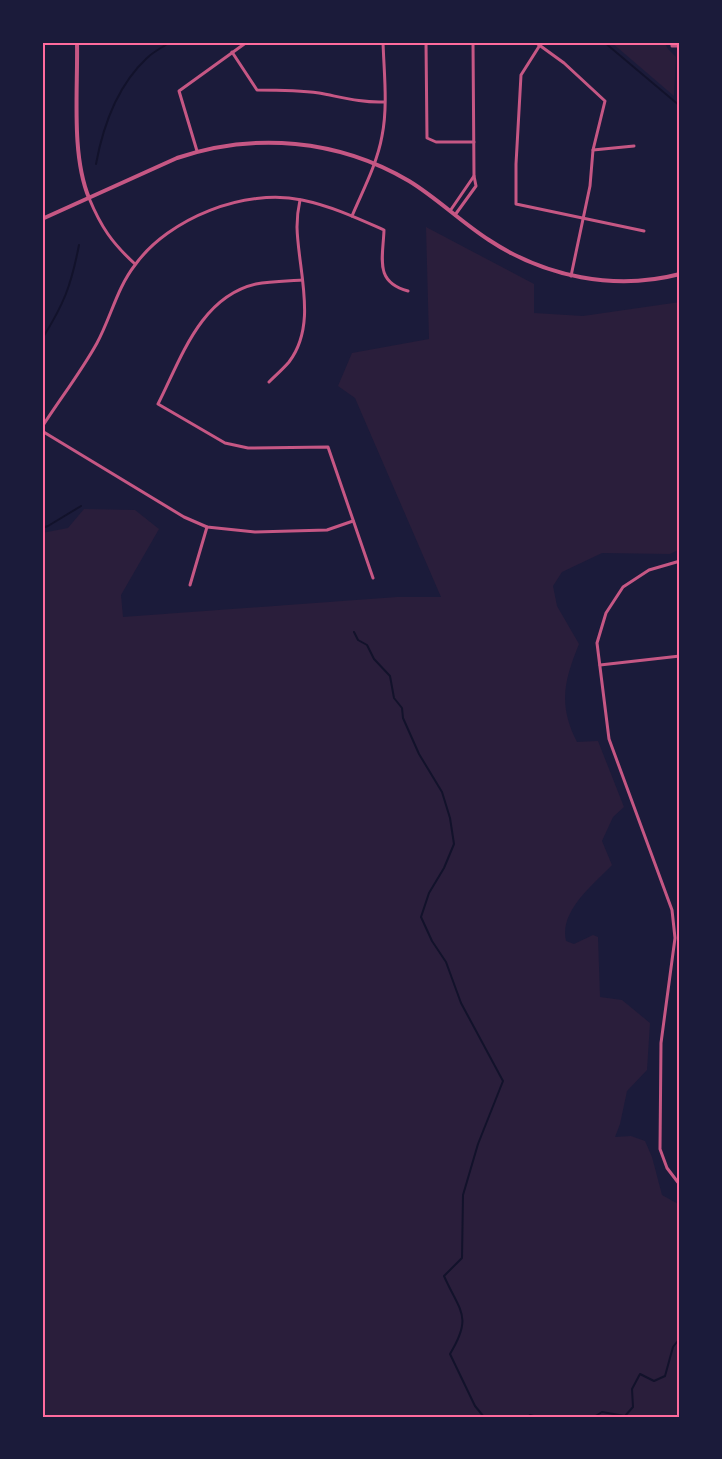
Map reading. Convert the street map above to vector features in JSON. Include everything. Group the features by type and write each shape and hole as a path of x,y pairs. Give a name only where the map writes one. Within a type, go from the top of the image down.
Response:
{"street":[{"path":"77,42 78,143 81,179 107,236 135,264"},
{"path":"197,151 179,91 247,42"},
{"path":"352,216 374,164 384,123 383,42"},
{"path":"426,42 427,138 436,142 474,142"},
{"path":"455,215 476,186 473,42"},
{"path":"535,42 564,63 605,101 593,150 591,186 571,276"},
{"path":"672,44 680,46"},
{"path":"540,45 521,75 516,204 644,231"},
{"path":"232,52 258,90 308,92 360,102 384,102"},
{"path":"42,219 197,151 244,143 286,142 334,150 374,164 409,181 488,240 509,253 545,269 571,276 629,281 650,280 680,274"},
{"path":"593,150 634,146"},
{"path":"450,210 474,176"},
{"path":"464,190 469,195"},
{"path":"353,521 327,530 310,531 255,532 207,527 184,518 42,429 97,343 120,288 135,264 154,243 174,228 201,214 247,200 273,198 300,200 352,216 384,230 382,271 393,285 408,291"},
{"path":"269,382 289,362 298,346 304,326 305,306 297,227 300,200"},
{"path":"302,280 255,285 221,300 208,312 196,329 158,404 206,433 225,442 248,448 328,447 373,578"},
{"path":"190,585 207,527"},
{"path":"680,561 648,570 623,587 606,613 597,643 609,739 672,910 675,938 661,1043 660,1149 667,1168 680,1185"},
{"path":"600,665 680,656"}],"shaded area":[{"path":"611,42 664,42 676,57 674,96"},
{"path":"426,227 534,284 534,313 583,316 680,302 680,549 670,554 602,553 562,572 553,586 557,606 579,644 565,693 567,716 571,729 577,742 598,741 624,807 613,817 602,841 612,865 572,909 565,930 566,941 574,944 593,935 598,937 600,997 622,1000 650,1023 647,1070 627,1091 615,1137 631,1136 645,1141 652,1157 662,1195 680,1205 680,1417 42,1417 42,533 68,528 84,509 135,510 159,529 121,595 123,617 397,597 441,597 355,398 338,386 352,353 429,339"}],"waterway":[{"path":"96,164 103,135 120,93 147,58 170,42"},
{"path":"604,42 680,106"},
{"path":"42,339 66,294 79,245"},
{"path":"42,528 81,506"},
{"path":"354,632 358,640 367,645 374,659 390,676 394,698 402,708 403,718 419,754 442,792 450,818 454,844 444,868 429,893 421,917 432,941 446,962 461,1003 503,1081 478,1144 463,1195 462,1258 444,1276 462,1314 461,1331 450,1354 475,1406 484,1417"},
{"path":"594,1417 602,1412 625,1416 633,1407 632,1389 640,1374 654,1381 665,1376 673,1347 680,1338"},
{"path":"528,1417 530,1415 537,1417"}]}
